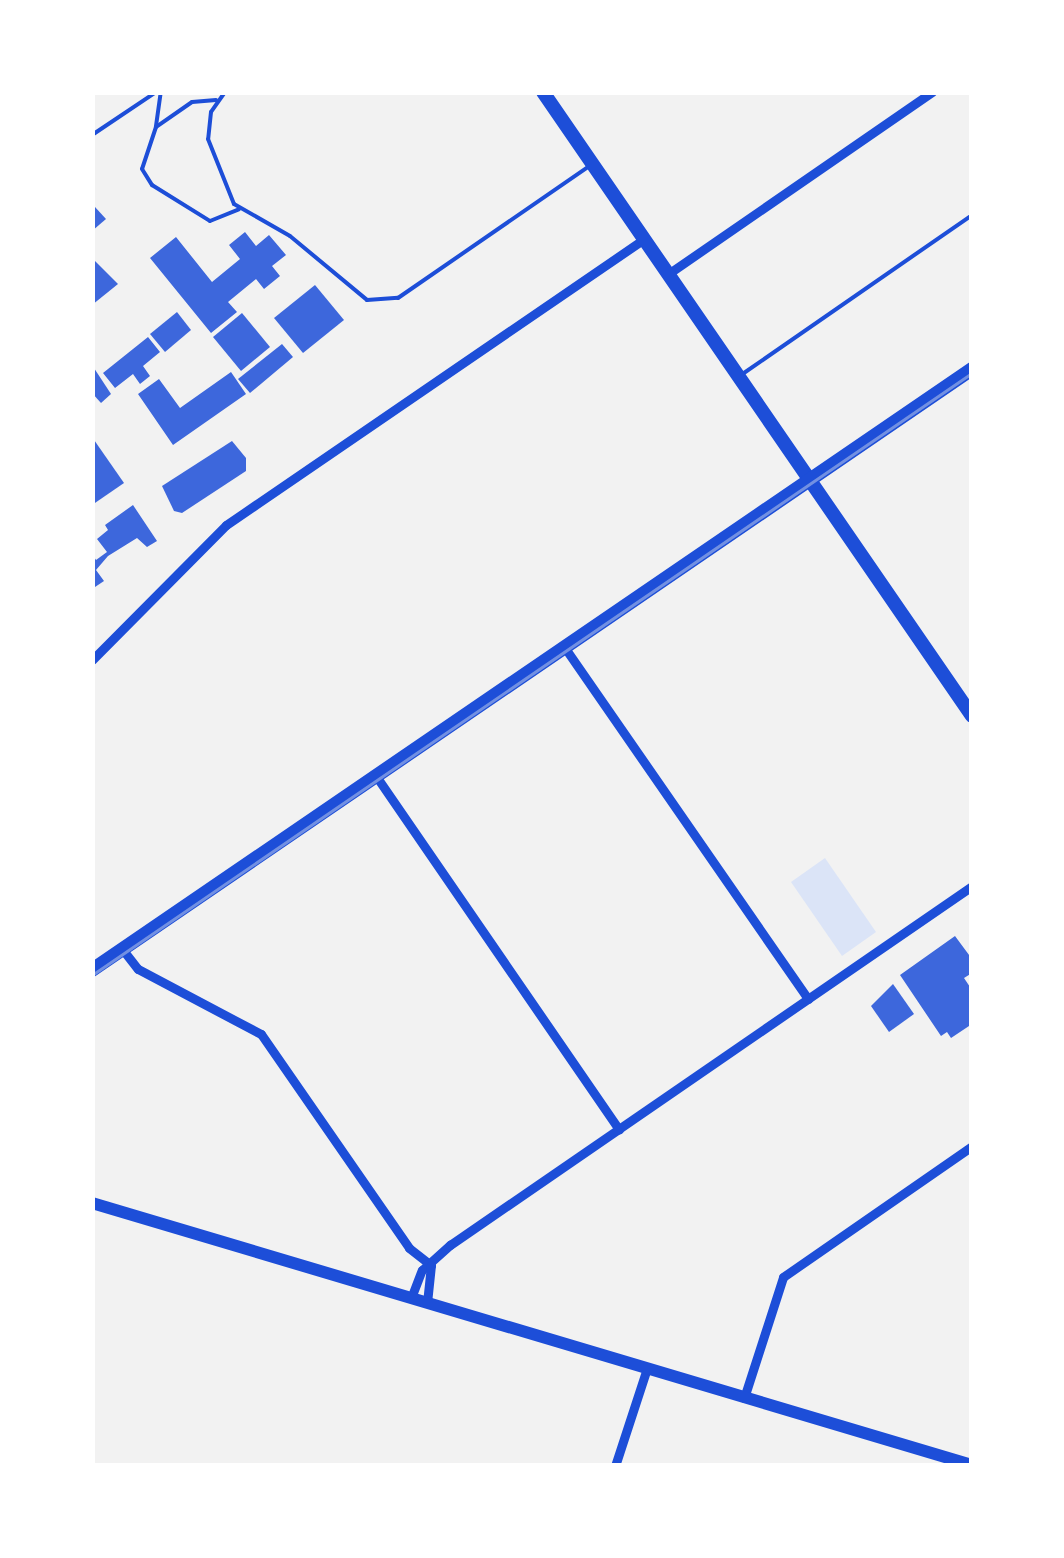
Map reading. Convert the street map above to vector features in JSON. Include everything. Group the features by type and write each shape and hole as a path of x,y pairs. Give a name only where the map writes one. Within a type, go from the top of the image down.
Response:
{"main road":[{"path":"543,92 972,716"},
{"path":"92,970 972,368"},
{"path":"92,1204 965,1464"}],"street":[{"path":"668,274 932,92"},
{"path":"92,660 226,525 644,239"},
{"path":"565,648 808,999"},
{"path":"376,776 619,1129"},
{"path":"412,1298 422,1270 972,886"},
{"path":"123,950 138,969 260,1034 409,1248 431,1265"},
{"path":"744,1398 783,1278 967,1148 972,1162"},
{"path":"427,1302 431,1265"},
{"path":"614,1466 646,1368"}],"lane":[{"path":"158,92 156,126 143,156 147,181 210,221 239,209"},
{"path":"92,134 158,92"},
{"path":"224,92 216,100 210,152 239,209 290,236 349,291 367,300 390,300 592,164"},
{"path":"156,126 192,102 216,100"},
{"path":"738,377 972,215"}],"shaded area":[{"path":"825,858 876,932 842,956 791,882"}],"building":[{"path":"95,207 106,219 92,231 92,209"},
{"path":"245,232 256,246 269,235 286,255 272,266 280,276 264,289 256,279 228,302 237,312 211,333 150,258 176,237 212,282 240,259 229,245"},
{"path":"92,258 118,284 92,305"},
{"path":"315,285 344,320 303,353 274,318"},
{"path":"177,312 191,330 165,352 150,334"},
{"path":"242,313 270,347 241,371 213,337"},
{"path":"148,337 160,352 143,366 150,376 140,384 133,374 115,388 103,373"},
{"path":"282,344 293,357 250,393 238,379"},
{"path":"92,365 111,394 101,403 92,393"},
{"path":"231,372 246,394 173,445 138,394 159,379 180,408"},
{"path":"92,437 124,483 92,505"},
{"path":"232,441 246,458 246,471 182,513 174,511 162,486"},
{"path":"133,505 157,541 147,547 137,538 108,556 96,570 104,581 92,589 92,554 96,560 107,552 97,539 108,530 105,525"},
{"path":"955,936 972,959 972,973 964,978 972,990 972,1024 951,1038 947,1032 941,1036 900,975"},
{"path":"893,984 914,1014 889,1032 871,1006"}],"tram line":[{"path":"92,975 972,373"}]}
